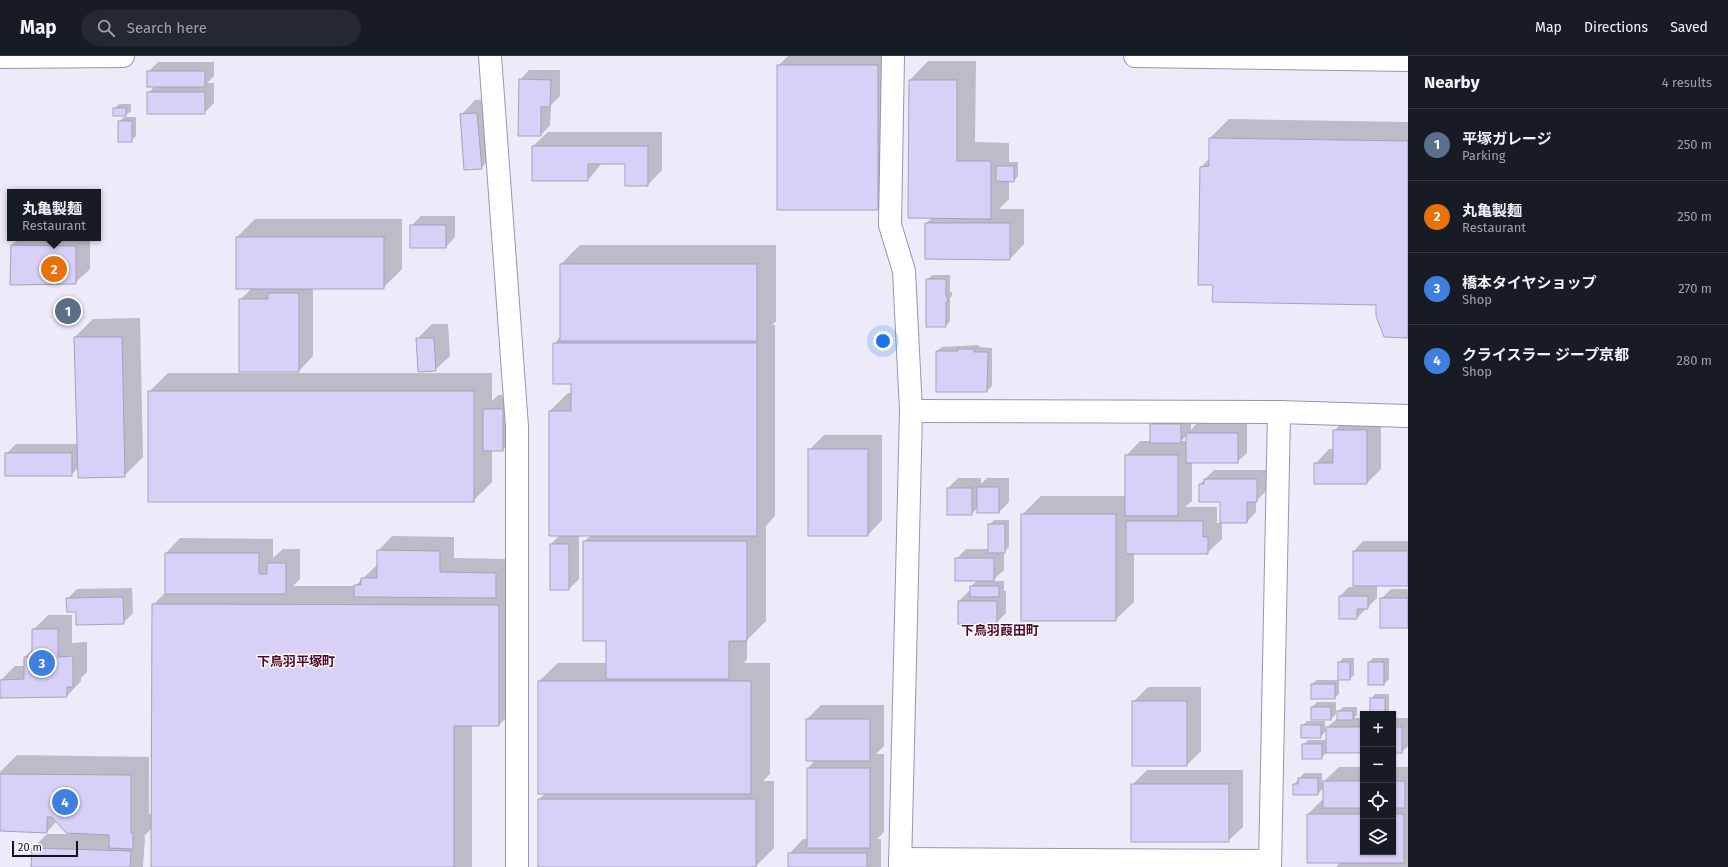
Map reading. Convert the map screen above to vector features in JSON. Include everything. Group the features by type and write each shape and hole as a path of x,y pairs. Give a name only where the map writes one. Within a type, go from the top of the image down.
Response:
{"street":[{"path":"0,57 123,56"},
{"path":"490,56 517,427 517,867"},
{"path":"893,56 890,225 904,271 911,410 900,863 1270,864 1279,412"},
{"path":"1135,56 1332,57 1408,60"},
{"path":"911,410 1279,412 1408,416"}],"shaded area":[{"path":"0,56 1408,56 1408,867 0,867"}],"building":[{"path":"777,65 878,65 878,210 777,210"},
{"path":"147,71 205,71 205,87 147,87"},
{"path":"519,79 551,80 550,107 541,107 541,136 518,136"},
{"path":"909,80 957,80 957,161 991,161 991,219 908,218"},
{"path":"147,92 205,92 205,114 147,114"},
{"path":"113,108 126,108 126,116 113,116"},
{"path":"477,113 482,169 464,170 460,114"},
{"path":"118,121 132,121 132,142 118,142"},
{"path":"1209,138 1408,141 1408,338 1384,337 1376,316 1376,305 1212,302 1213,285 1198,285 1200,167 1209,166"},
{"path":"532,146 648,146 648,186 625,186 625,164 588,164 588,181 532,181"},
{"path":"996,166 1014,166 1014,182 996,181"},
{"path":"925,223 1010,223 1010,260 925,259"},
{"path":"410,225 446,225 446,248 410,248"},
{"path":"236,237 384,237 384,289 236,289"},
{"path":"11,245 76,246 76,284 10,285"},
{"path":"560,264 757,264 757,341 560,341"},
{"path":"926,279 946,279 946,296 948,302 946,302 946,327 926,327"},
{"path":"268,293 299,293 299,372 239,372 239,299 268,299"},
{"path":"74,337 122,337 125,477 78,478"},
{"path":"416,338 434,338 436,371 418,372"},
{"path":"553,343 757,343 757,536 549,536 549,411 571,411 571,384 553,384"},
{"path":"958,349 974,349 974,352 988,352 987,392 936,392 936,351 958,351"},
{"path":"148,391 474,391 474,502 148,502"},
{"path":"483,409 503,409 503,451 483,451"},
{"path":"1150,424 1181,424 1181,443 1150,443"},
{"path":"1333,430 1367,430 1367,484 1314,484 1314,463 1333,463"},
{"path":"1186,433 1238,433 1238,463 1186,463"},
{"path":"808,449 868,449 868,536 808,536"},
{"path":"5,453 72,453 72,476 5,476"},
{"path":"1125,455 1178,455 1178,516 1125,516"},
{"path":"1204,479 1257,479 1257,502 1247,502 1247,523 1220,523 1220,502 1199,502 1199,484 1204,484"},
{"path":"977,487 999,487 999,513 977,513"},
{"path":"947,488 972,488 972,515 947,515"},
{"path":"1021,514 1116,514 1116,621 1021,621"},
{"path":"1126,521 1203,521 1203,537 1208,537 1208,554 1126,554"},
{"path":"988,524 1005,524 1005,553 988,553"},
{"path":"583,541 747,541 747,641 729,641 729,679 606,679 606,641 583,641"},
{"path":"550,544 569,544 569,590 550,590"},
{"path":"377,550 440,551 440,572 496,573 496,598 354,597 354,585 361,585 361,578 377,578"},
{"path":"1353,551 1408,551 1408,586 1353,586"},
{"path":"165,553 259,553 259,574 267,574 267,563 286,563 286,594 165,594"},
{"path":"955,558 994,558 994,581 955,581"},
{"path":"970,586 999,586 999,597 970,597"},
{"path":"1339,596 1368,596 1368,609 1357,609 1357,619 1339,619"},
{"path":"123,597 124,624 76,625 76,612 67,612 66,598"},
{"path":"1380,598 1408,598 1408,628 1380,628"},
{"path":"958,601 997,601 997,624 958,624"},
{"path":"152,604 499,605 499,726 454,726 454,867 151,867"},
{"path":"32,629 58,629 58,657 73,656 73,687 67,687 67,697 0,698 0,680 24,679 24,657 32,657"},
{"path":"1338,662 1350,662 1350,680 1338,680"},
{"path":"1368,662 1384,662 1384,685 1368,685"},
{"path":"538,681 751,681 751,794 538,794"},
{"path":"1311,684 1335,684 1335,699 1311,699"},
{"path":"1370,698 1385,698 1385,711 1370,711"},
{"path":"1132,701 1187,701 1187,766 1132,766"},
{"path":"1311,707 1331,707 1331,720 1311,720"},
{"path":"1337,711 1353,711 1353,720 1337,720"},
{"path":"806,719 870,719 870,761 806,761"},
{"path":"1301,725 1321,725 1321,738 1301,738"},
{"path":"1326,727 1360,727 1360,753 1326,753"},
{"path":"1396,727 1402,727 1402,753 1396,753"},
{"path":"1302,744 1322,744 1322,759 1302,759"},
{"path":"807,768 870,768 870,848 807,848"},
{"path":"0,774 131,775 131,833 133,833 133,849 109,848 109,835 66,833 52,817 47,817 47,833 0,831"},
{"path":"1298,778 1318,778 1318,795 1293,795 1293,784 1298,784"},
{"path":"1323,781 1360,781 1360,808 1323,808"},
{"path":"1396,781 1405,781 1405,808 1396,808"},
{"path":"1131,784 1229,784 1229,842 1131,842"},
{"path":"538,799 756,799 756,867 538,867"},
{"path":"1307,814 1360,814 1360,855 1396,855 1396,814 1404,814 1404,863 1307,863"},
{"path":"32,848 131,851 130,867 31,867"},
{"path":"788,853 867,853 867,867 788,867"}],"place":[{"name":"丸亀製麺","path":"54,269"},
{"name":"平塚ガレージ","path":"68,311"},
{"name":"橋本タイヤショップ","path":"42,663"},
{"name":"クライスラー ジープ京都","path":"65,802"}],"district":[{"name":"下鳥羽葭田町","path":"1000,630"},
{"name":"下鳥羽平塚町","path":"296,661"}]}
